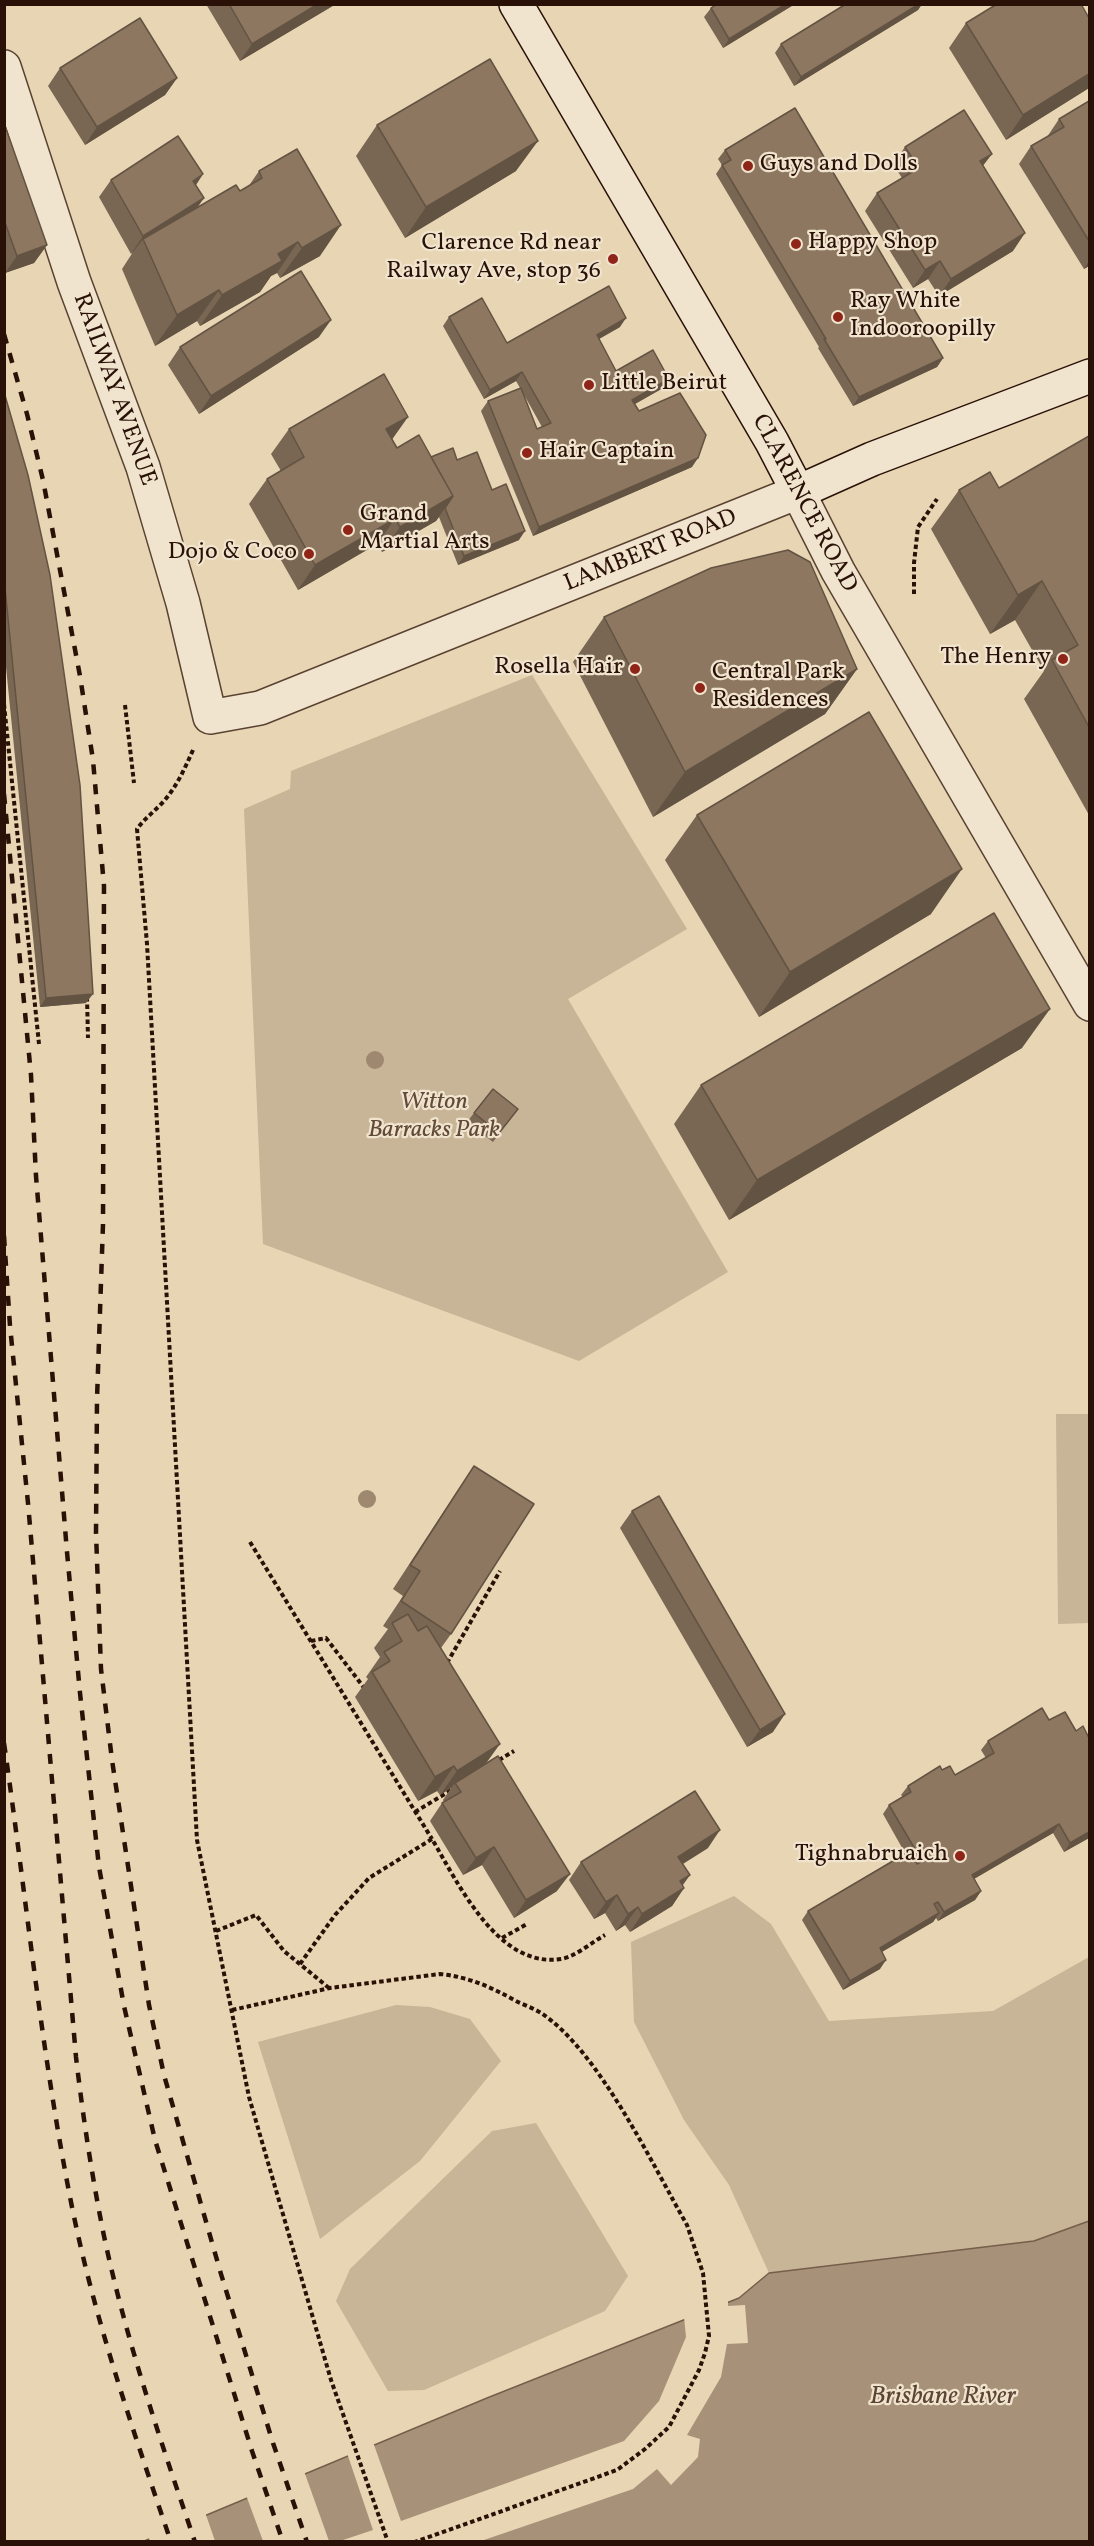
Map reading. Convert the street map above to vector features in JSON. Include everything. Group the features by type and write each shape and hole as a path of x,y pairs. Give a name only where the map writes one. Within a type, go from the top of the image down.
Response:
{"street":[{"name":"CLARENCE ROAD","path":"516,4 767,434 838,571 1089,1004"},
{"name":"RAILWAY AVENUE","path":"4,67 64,254 143,468 183,603 210,717"},
{"name":"LAMBERT ROAD","path":"210,717 260,708 798,492 873,459 1089,376"}],"path":[{"path":"914,594 914,563 918,527 937,499"},
{"path":"4,704 39,1044"},
{"path":"125,705 134,783"},
{"path":"210,717 180,777 164,801 137,829 147,944 197,1839 249,2097 331,2380 388,2541"},
{"path":"6,721 17,720"},
{"path":"87,991 88,1038"},
{"path":"250,1542 480,1919 502,1938 535,1960 563,1959 605,1935"},
{"path":"443,1670 500,1571"},
{"path":"310,1641 326,1638 366,1690"},
{"path":"493,1750 499,1760"},
{"path":"490,1766 514,1751"},
{"path":"415,1812 462,1784"},
{"path":"300,1964 335,1915 369,1878 432,1839"},
{"path":"216,1931 256,1915 284,1951 330,1988"},
{"path":"502,1938 527,1924"},
{"path":"232,2010 330,1988 440,1974 489,1985 542,2014 575,2045 608,2087 687,2225 699,2258 703,2273 709,2336 699,2370 669,2427 617,2470 415,2541"}],"green space":[{"name":"Witton Barracks Park","path":"532,675 687,929 568,999 728,1272 579,1361 263,1244 244,809 290,789 291,771"},
{"path":"1056,1414 1089,1414 1089,1623 1058,1624"},
{"path":"734,1896 771,1924 829,2021 993,2011 1089,1957 1089,2221 1034,2241 769,2273 729,2185 684,2120 634,2022 631,1942"},
{"path":"396,2005 430,2007 470,2019 501,2061 420,2161 320,2239 258,2042"},
{"path":"536,2123 628,2276 605,2311 424,2390 388,2391 336,2301 350,2269 492,2131"}],"water":[{"name":"Brisbane River","path":"1089,2221 1089,2541 142,2542 487,2398 739,2298 769,2273 1034,2241"}],"pier":[{"path":"728,2300 728,2306 745,2305 748,2343 727,2344 721,2377 687,2435 700,2439 698,2457 671,2485 657,2469 633,2489 481,2541 340,2541 373,2530 347,2453 373,2442 401,2521 624,2441 659,2401 686,2337 684,2317"},
{"path":"304,2471 329,2541 263,2541 246,2495"},
{"path":"205,2512 215,2541 150,2541 148,2536"}],"building":[{"path":"229,4 318,4 252,44"},
{"path":"717,4 786,4 729,39 711,8"},
{"path":"846,4 919,4 801,77 781,44"},
{"path":"997,4 1081,4 1089,18 1089,74 1023,115 966,23"},
{"path":"140,18 177,78 97,127 60,68"},
{"path":"490,59 538,141 426,207 377,125"},
{"path":"1089,101 1089,241 1031,146 1064,127 1059,119"},
{"path":"795,108 943,358 859,397 722,165 731,160 725,150"},
{"path":"964,110 992,154 980,161 1025,233 951,279 940,261 925,270 877,193 919,168 905,147"},
{"path":"4,123 47,245 17,256 4,220"},
{"path":"178,136 203,174 193,181 204,198 143,236 111,180"},
{"path":"297,149 341,225 302,248 298,242 278,254 282,261 222,295 219,290 177,315 143,239 236,185 240,191 262,178 259,171"},
{"path":"301,271 331,320 211,396 180,347"},
{"path":"609,286 626,318 597,335 616,371 653,350 669,379 632,400 639,411 680,393 706,435 698,458 539,527 488,401 521,388 537,429 551,423 522,372 490,390 449,317 482,298 507,343"},
{"path":"384,374 408,417 386,429 397,448 419,435 453,496 400,527 395,519 315,565 267,479 304,457 289,429"},
{"path":"4,392 28,475 50,575 80,785 93,994 46,998 4,578"},
{"path":"1089,436 1089,727 1052,660 1078,645 1042,581 1018,595 959,490 990,472 999,488"},
{"path":"453,448 457,460 477,452 492,490 506,484 525,531 464,556 445,508 453,496 431,457"},
{"name":"Central Park Residences","path":"788,550 810,562 857,669 685,772 604,617 711,568"},
{"path":"869,712 962,869 790,972 697,815"},
{"path":"994,913 1050,1009 757,1180 701,1085"},
{"path":"493,1089 518,1109 499,1133 474,1113"},
{"path":"474,1466 534,1504 451,1634 401,1601 420,1571 410,1565"},
{"path":"659,1496 785,1714 760,1730 632,1511"},
{"path":"408,1614 418,1631 427,1626 500,1744 457,1771 454,1766 435,1777 372,1672 390,1661 384,1652 402,1641 392,1623"},
{"name":"Tighnabruaich","path":"1042,1708 1049,1720 1065,1712 1076,1731 1083,1726 1089,1738 1089,1832 1070,1843 1059,1824 972,1875 981,1891 944,1912 938,1902 934,1904 939,1913 880,1948 886,1960 850,1981 808,1911 910,1851 917,1864 922,1861 889,1805 911,1792 908,1786 940,1766 942,1770 950,1766 955,1775 994,1753 988,1741"},
{"path":"498,1756 570,1874 526,1900 494,1847 476,1858 442,1803 461,1792 455,1783"},
{"path":"695,1791 720,1830 678,1857 690,1875 680,1881 684,1888 642,1914 638,1907 628,1914 617,1895 606,1902 581,1862"}],"railway":[{"path":"4,334 43,480 80,676 93,760 104,886 103,1224 97,1399 96,1533 101,1669 112,1760 149,2005 164,2075 221,2274 273,2443 307,2542"},
{"path":"4,794 31,1075 36,1176 67,1552 99,1867 124,2006 155,2140 252,2451 283,2542"},
{"path":"4,1236 10,1326 28,1503 76,2057 85,2124 104,2236 123,2314 157,2429 195,2542"},
{"path":"4,1743 42,2030 71,2202 103,2331 171,2542"}],"place":[{"name":"Guys and Dolls","path":"748,166"},
{"name":"Happy Shop","path":"796,244"},
{"name":"Clarence Rd near Railway Ave, stop 36","path":"613,259"},
{"name":"Ray White Indooroopilly","path":"838,317"},
{"name":"Little Beirut","path":"589,385"},
{"name":"Hair Captain","path":"527,453"},
{"name":"Grand Martial Arts","path":"348,530"},
{"name":"Dojo & Coco","path":"309,554"},
{"name":"The Henry","path":"1063,659"},
{"name":"Rosella Hair","path":"635,669"},
{"name":"Central Park Residences","path":"700,688"},
{"name":"Tighnabruaich","path":"960,1856"}]}
